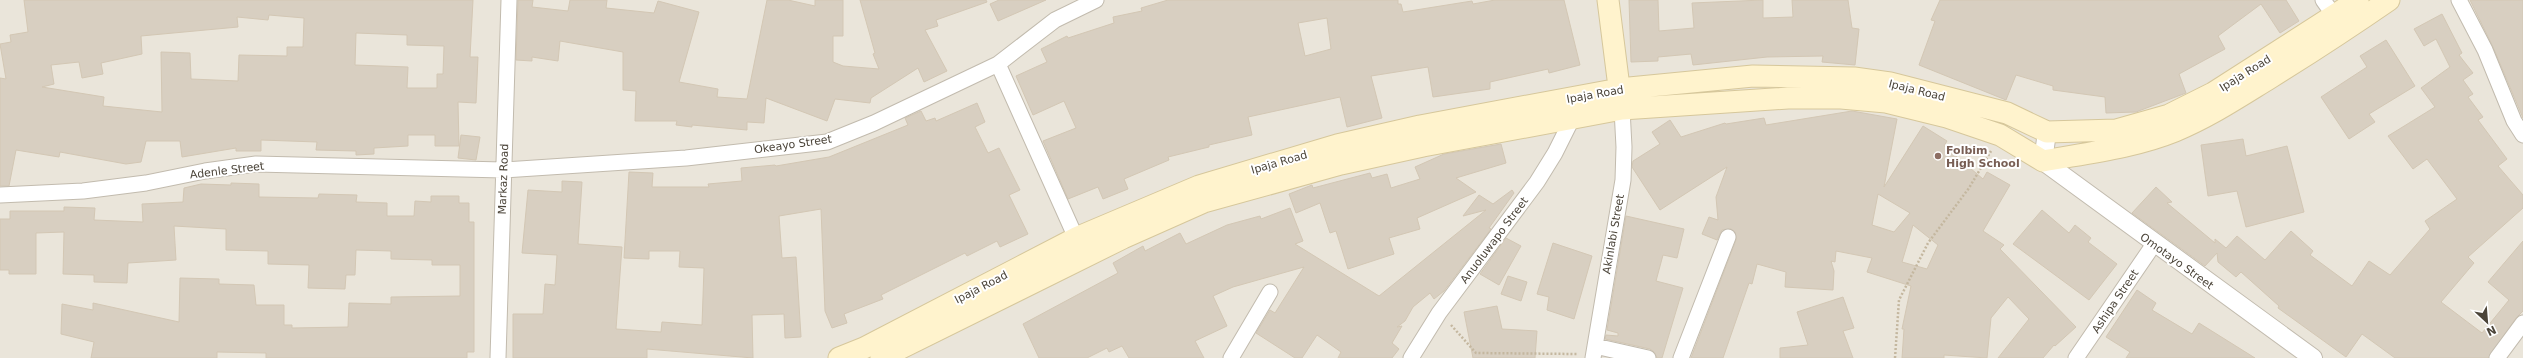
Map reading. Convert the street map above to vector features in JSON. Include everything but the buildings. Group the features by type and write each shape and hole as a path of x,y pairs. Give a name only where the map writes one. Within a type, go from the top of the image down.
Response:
{"main road":[{"path":"1608,0 1620,99"},
{"name":"Ipaja Road","path":"881,358 1123,238 1204,202 1348,163 1423,146 1572,119 1620,99 1753,76 1854,78 1890,83 2007,113 2047,132 2116,130 2168,115 2213,93 2358,0"},
{"name":"Ipaja Road","path":"838,358 864,348 1076,238 1199,186 1337,144 1420,126 1571,98 1840,98 1886,102 1914,108 2000,135 2043,161 2118,148 2174,132 2221,109 2334,16 2389,0"}],"street":[{"name":"Markaz Road","path":"498,358 502,170 510,0"},
{"name":"Okeayo Street","path":"502,170 686,158 827,142 874,123 998,64 1055,20 1096,0"},
{"path":"2459,0 2485,50 2514,121 2523,135"},
{"path":"998,64 1076,238"},
{"path":"1571,98 1572,119"},
{"name":"Akinlabi Street","path":"1594,353 1623,180 1624,147 1620,99"},
{"name":"Anuoluwapo Street","path":"1411,358 1439,313 1537,182 1572,119"},
{"path":"2043,161 2047,132"},
{"name":"Omotayo Street","path":"2043,161 2154,244 2313,358"},
{"name":"Adenle Street","path":"0,195 83,191 146,183 205,171 256,164 502,170"},
{"path":"1681,358 1728,238"},
{"name":"Ashipa Street","path":"2076,358 2154,244"},
{"path":"1231,358 1270,292"},
{"path":"2497,358 2523,323"},
{"path":"1594,353 1648,358"}],"path":[{"path":"1895,358 1900,300 1928,243 1969,188 2000,135"},
{"path":"1439,313 1476,353 1594,353"}],"shaded area":[{"path":"0,0 2523,0 2523,358 0,358"}],"place":[{"name":"Folbim High School","path":"1938,156"}]}
